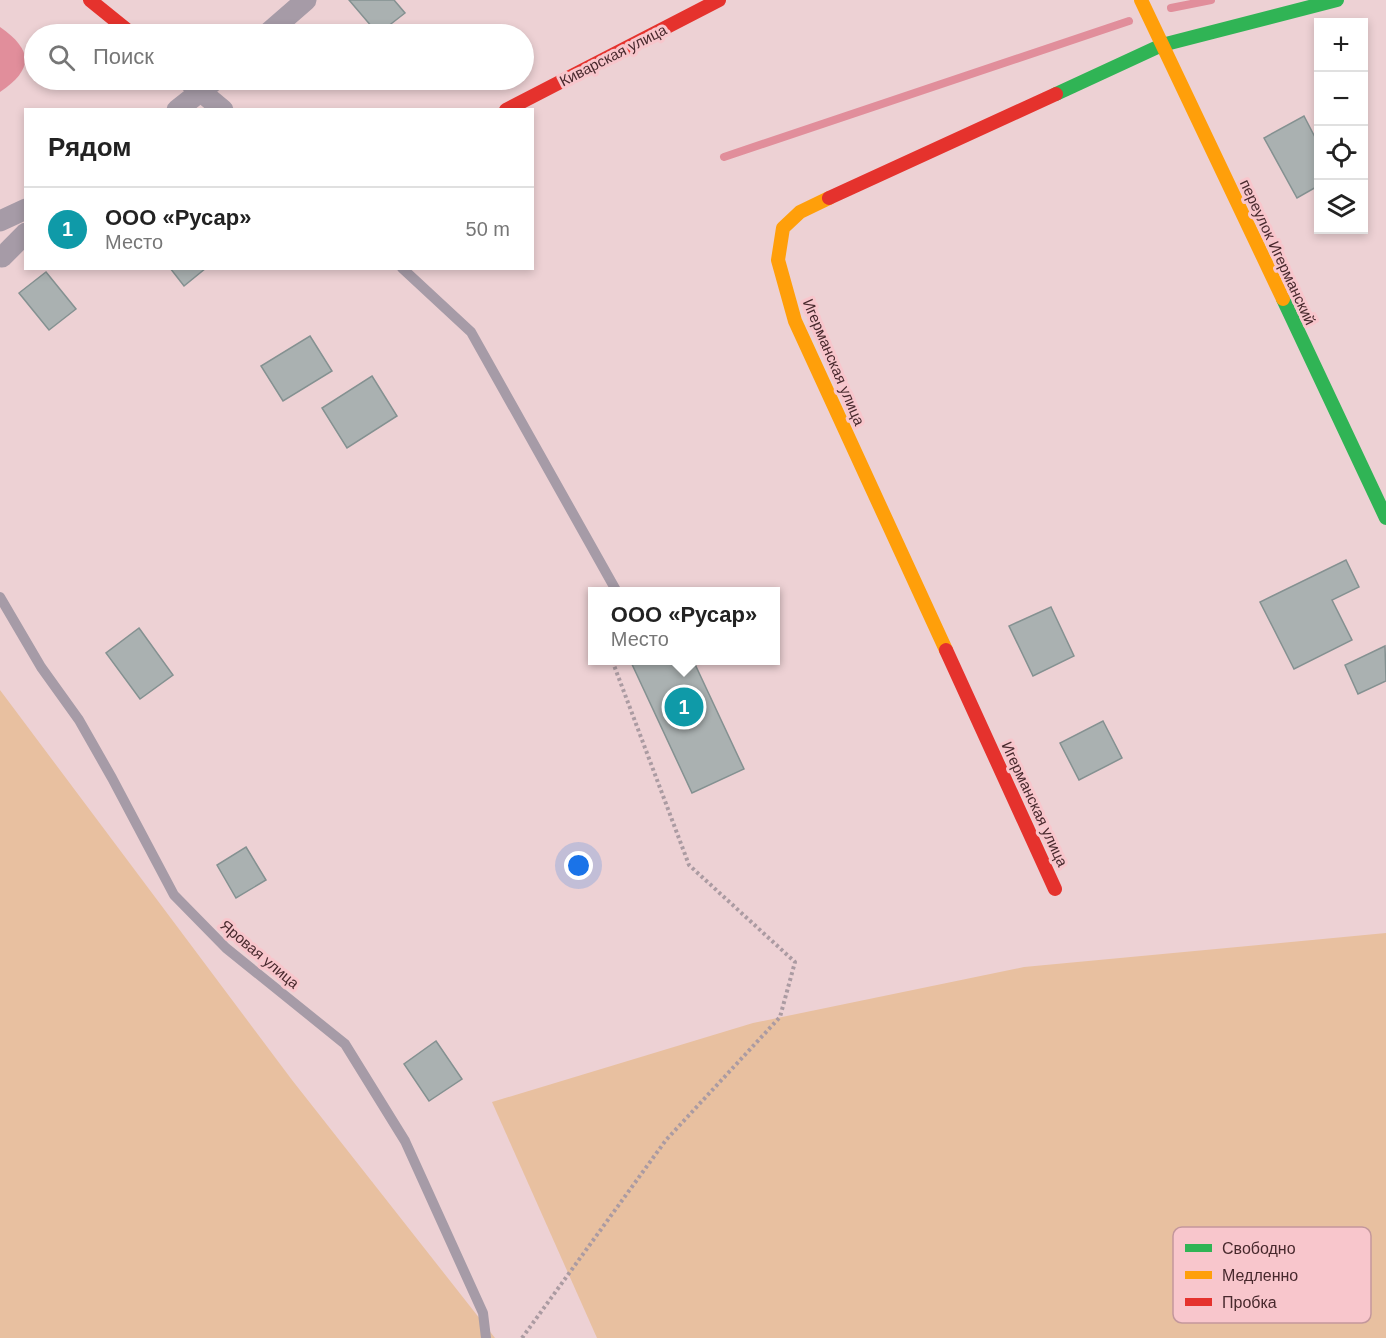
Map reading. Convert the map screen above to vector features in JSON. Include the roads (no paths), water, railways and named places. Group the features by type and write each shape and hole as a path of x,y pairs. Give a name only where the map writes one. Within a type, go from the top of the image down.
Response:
{"street":[{"path":"90,0 120,24"},
{"path":"278,24 306,0"},
{"name":"Киварская улица","path":"510,108 719,0"},
{"name":"переулок Игерманский","path":"1141,0 1386,518"},
{"name":"Игерманская улица","path":"1055,889 795,321 778,260 783,228 800,212 1162,45 1337,0"},
{"path":"179,108 195,90"},
{"path":"207,90 221,108"},
{"path":"0,221 24,210"},
{"path":"1,258 24,235"}],"lane":[{"path":"404,270 471,332 615,587"},
{"name":"Яровая улица","path":"0,597 41,667 90,739 174,895 226,948 345,1044 405,1141 483,1313 486,1338"}],"waterway":[{"path":"1171,8 1211,0"},
{"path":"724,157 1129,21"}],"place":[{"name":"ООО «Русар»","path":"684,707"}]}
